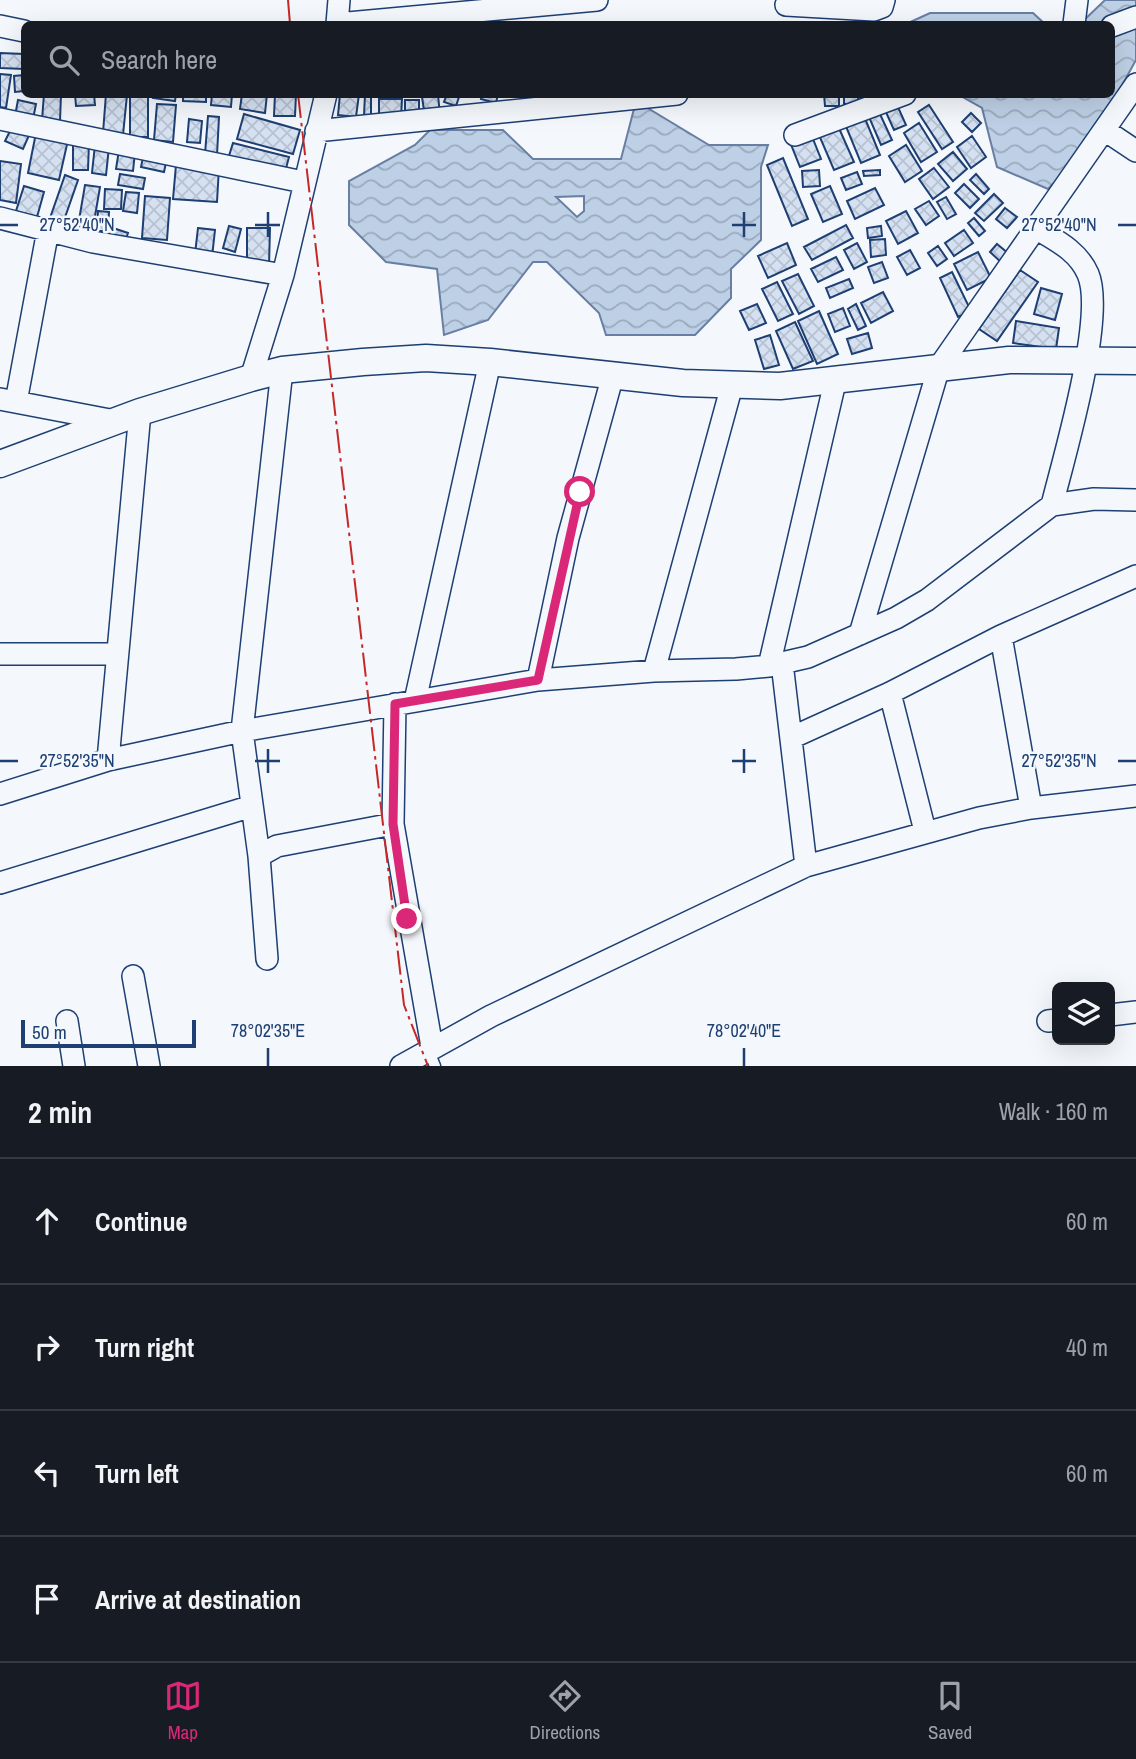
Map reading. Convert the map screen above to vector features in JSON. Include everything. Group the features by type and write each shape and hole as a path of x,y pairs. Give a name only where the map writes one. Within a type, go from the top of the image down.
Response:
{"street":[{"path":"337,21 339,0"},
{"path":"370,21 597,0"},
{"path":"785,9 874,10 882,7 884,0"},
{"path":"1074,21 1077,0"},
{"path":"1115,25 1136,17"},
{"path":"0,26 21,30"},
{"path":"860,634 939,367 1106,131 1136,84"},
{"path":"251,378 283,275 325,98"},
{"path":"316,131 638,98"},
{"path":"795,135 894,98"},
{"path":"0,119 303,182"},
{"path":"1106,131 1136,151"},
{"path":"0,219 93,242 283,275"},
{"path":"1037,229 1068,247 1089,275 1092,291 1087,358 1052,505"},
{"path":"48,230 8,400 114,421"},
{"path":"0,464 140,412 282,370 426,358 732,385 835,382 939,367 1050,358 1136,361"},
{"path":"432,1054 393,824 405,703 490,362"},
{"path":"267,959 259,856 242,732 282,370"},
{"path":"538,680 568,538 613,375"},
{"path":"806,866 791,738 775,665 835,382"},
{"path":"654,671 732,385"},
{"path":"108,760 140,412"},
{"path":"0,794 108,760 242,732 538,680 775,665 808,657 927,600 1052,505 1094,499 1136,500"},
{"path":"791,738 890,693 1001,636 1136,576"},
{"path":"1001,636 1031,807"},
{"path":"0,654 116,654"},
{"path":"890,693 925,831"},
{"path":"401,1066 432,1054 806,866 925,831 1031,807 1136,796"},
{"path":"0,883 252,806"},
{"path":"259,856 277,846 393,824"},
{"path":"133,976 149,1066"},
{"path":"1115,1014 1136,1012"},
{"path":"67,1021 74,1066"}],"water":[{"path":"1105,0 1136,0 1136,60 1115,98 1115,21 1083,21"},
{"path":"930,13 1033,13 1042,21 913,21"},
{"path":"964,98 1115,98 1085,152 1048,189 997,167 982,108"},
{"path":"636,101 709,145 768,145 761,167 761,240 731,269 731,298 695,335 606,335 599,313 547,262 533,262 488,320 444,335 437,269 386,262 349,225 349,181 415,145 430,130 503,130 533,159 621,159","holes":["584,196 584,211 577,217 556,197"]}],"building":[{"path":"0,53 21,54 21,69 0,68"},
{"path":"0,74 11,75 6,108 0,107"},
{"path":"21,75 21,91 15,92 14,76"},
{"path":"44,98 61,98 60,121 42,120"},
{"path":"75,98 94,98 95,105 76,106"},
{"path":"106,98 127,98 123,135 103,133"},
{"path":"130,98 148,98 148,137 130,137"},
{"path":"153,98 175,98 175,101"},
{"path":"183,98 206,98 206,102 183,101"},
{"path":"212,98 232,98 231,107 211,105"},
{"path":"241,98 267,98 265,113 240,109"},
{"path":"275,98 296,98 295,116 274,116"},
{"path":"340,98 358,98 356,117 338,115"},
{"path":"365,98 371,98 371,116 364,116"},
{"path":"422,98 438,98 440,115 425,117"},
{"path":"446,98 459,98 456,106 444,102"},
{"path":"481,98 497,98 496,103"},
{"path":"824,98 839,98 839,106 825,106"},
{"path":"844,98 858,98 858,104 844,104"},
{"path":"379,99 402,99 401,118 379,118"},
{"path":"18,100 36,104 33,119 15,116"},
{"path":"405,100 419,100 419,116 405,116"},
{"path":"157,104 176,105 173,142 154,140"},
{"path":"897,105 906,125 894,130 885,110"},
{"path":"929,105 953,142 942,149 918,112"},
{"path":"879,112 892,140 881,145 869,117"},
{"path":"971,113 981,123 972,132 962,122"},
{"path":"244,114 300,130 293,154 237,139"},
{"path":"208,116 219,117 217,155 205,154"},
{"path":"864,116 880,155 861,163 845,124"},
{"path":"189,119 202,121 200,143 187,142"},
{"path":"919,123 937,152 921,162 904,133"},
{"path":"13,125 30,133 23,149 5,141"},
{"path":"838,126 854,162 834,170 819,135"},
{"path":"36,133 68,140 59,180 28,173"},
{"path":"811,134 821,159 800,167 790,142"},
{"path":"972,136 986,157 971,168 957,147"},
{"path":"73,142 89,142 88,170 73,170"},
{"path":"233,143 289,157 285,172 228,159"},
{"path":"95,145 109,147 106,175 92,173"},
{"path":"906,145 922,171 905,182 889,156"},
{"path":"119,150 135,152 133,171 116,169"},
{"path":"953,152 967,169 953,181 938,164"},
{"path":"144,153 167,158 164,172 141,167"},
{"path":"783,158 808,219 792,226 767,165"},
{"path":"0,161 21,164 16,203 0,200"},
{"path":"176,165 219,167 217,202 173,199"},
{"path":"934,168 949,187 933,199 919,179"},
{"path":"819,170 820,186 803,187 802,171"},
{"path":"880,170 880,175 864,176 863,171"},
{"path":"857,172 862,184 846,190 841,178"},
{"path":"120,174 145,178 143,189 118,185"},
{"path":"976,174 989,189 984,194 970,180"},
{"path":"65,175 78,180 62,226 49,221"},
{"path":"964,184 979,199 970,208 955,193"},
{"path":"85,185 100,187 93,228 78,226"},
{"path":"24,186 44,192 37,217 16,211"},
{"path":"830,186 842,214 823,222 811,194"},
{"path":"875,188 884,205 855,219 847,201"},
{"path":"105,189 122,190 121,209 104,209"},
{"path":"126,192 139,193 137,213 123,211"},
{"path":"994,194 1003,203 984,221 975,213"},
{"path":"145,196 170,198 167,240 142,238"},
{"path":"946,197 956,214 947,219 937,202"},
{"path":"929,201 939,216 926,225 915,209"},
{"path":"1005,208 1017,217 1007,228 996,219"},
{"path":"98,211 109,212 108,231 97,231"},
{"path":"906,211 918,233 898,244 886,221"},
{"path":"974,218 985,231 979,236 968,223"},
{"path":"846,225 853,238 812,260 804,247"},
{"path":"229,226 241,229 235,252 223,248"},
{"path":"881,226 882,236 868,238 867,228"},
{"path":"113,228 128,233 124,245 109,240"},
{"path":"198,228 215,230 212,257 195,254"},
{"path":"247,228 270,228 269,266 247,265"},
{"path":"964,230 973,243 954,256 945,243"},
{"path":"885,239 886,255 871,257 870,240"},
{"path":"787,243 796,265 768,278 758,256"},
{"path":"857,243 867,262 854,269 844,250"},
{"path":"997,244 1009,254 1002,263 990,252"},
{"path":"938,246 947,259 937,266 928,253"},
{"path":"910,250 920,268 907,275 897,257"},
{"path":"978,252 991,278 967,290 954,264"},
{"path":"836,257 843,270 818,282 811,269"},
{"path":"882,262 888,278 874,283 868,267"},
{"path":"1020,270 1038,282 997,341 979,329"},
{"path":"952,272 971,311 958,317 940,278"},
{"path":"798,274 814,306 799,314 782,281"},
{"path":"849,279 853,288 830,298 826,288"},
{"path":"777,282 793,314 778,321 762,289"},
{"path":"1041,288 1062,294 1055,320 1034,314"},
{"path":"883,292 893,311 871,323 861,303"},
{"path":"757,304 766,323 749,330 740,311"},
{"path":"856,304 866,326 858,330 848,309"},
{"path":"843,308 850,326 835,332 828,314"},
{"path":"819,311 838,354 817,364 798,321"},
{"path":"1016,321 1059,328 1056,349 1013,343"},
{"path":"795,322 813,361 793,369 776,331"},
{"path":"868,333 872,348 852,354 847,339"},
{"path":"770,335 779,365 764,369 755,340"}],"power":[{"path":"288,0 290,21"},
{"path":"298,98 404,1005 428,1066"}],"route":[{"path":"407,919 393,824 395,704 538,680 580,492"}]}
